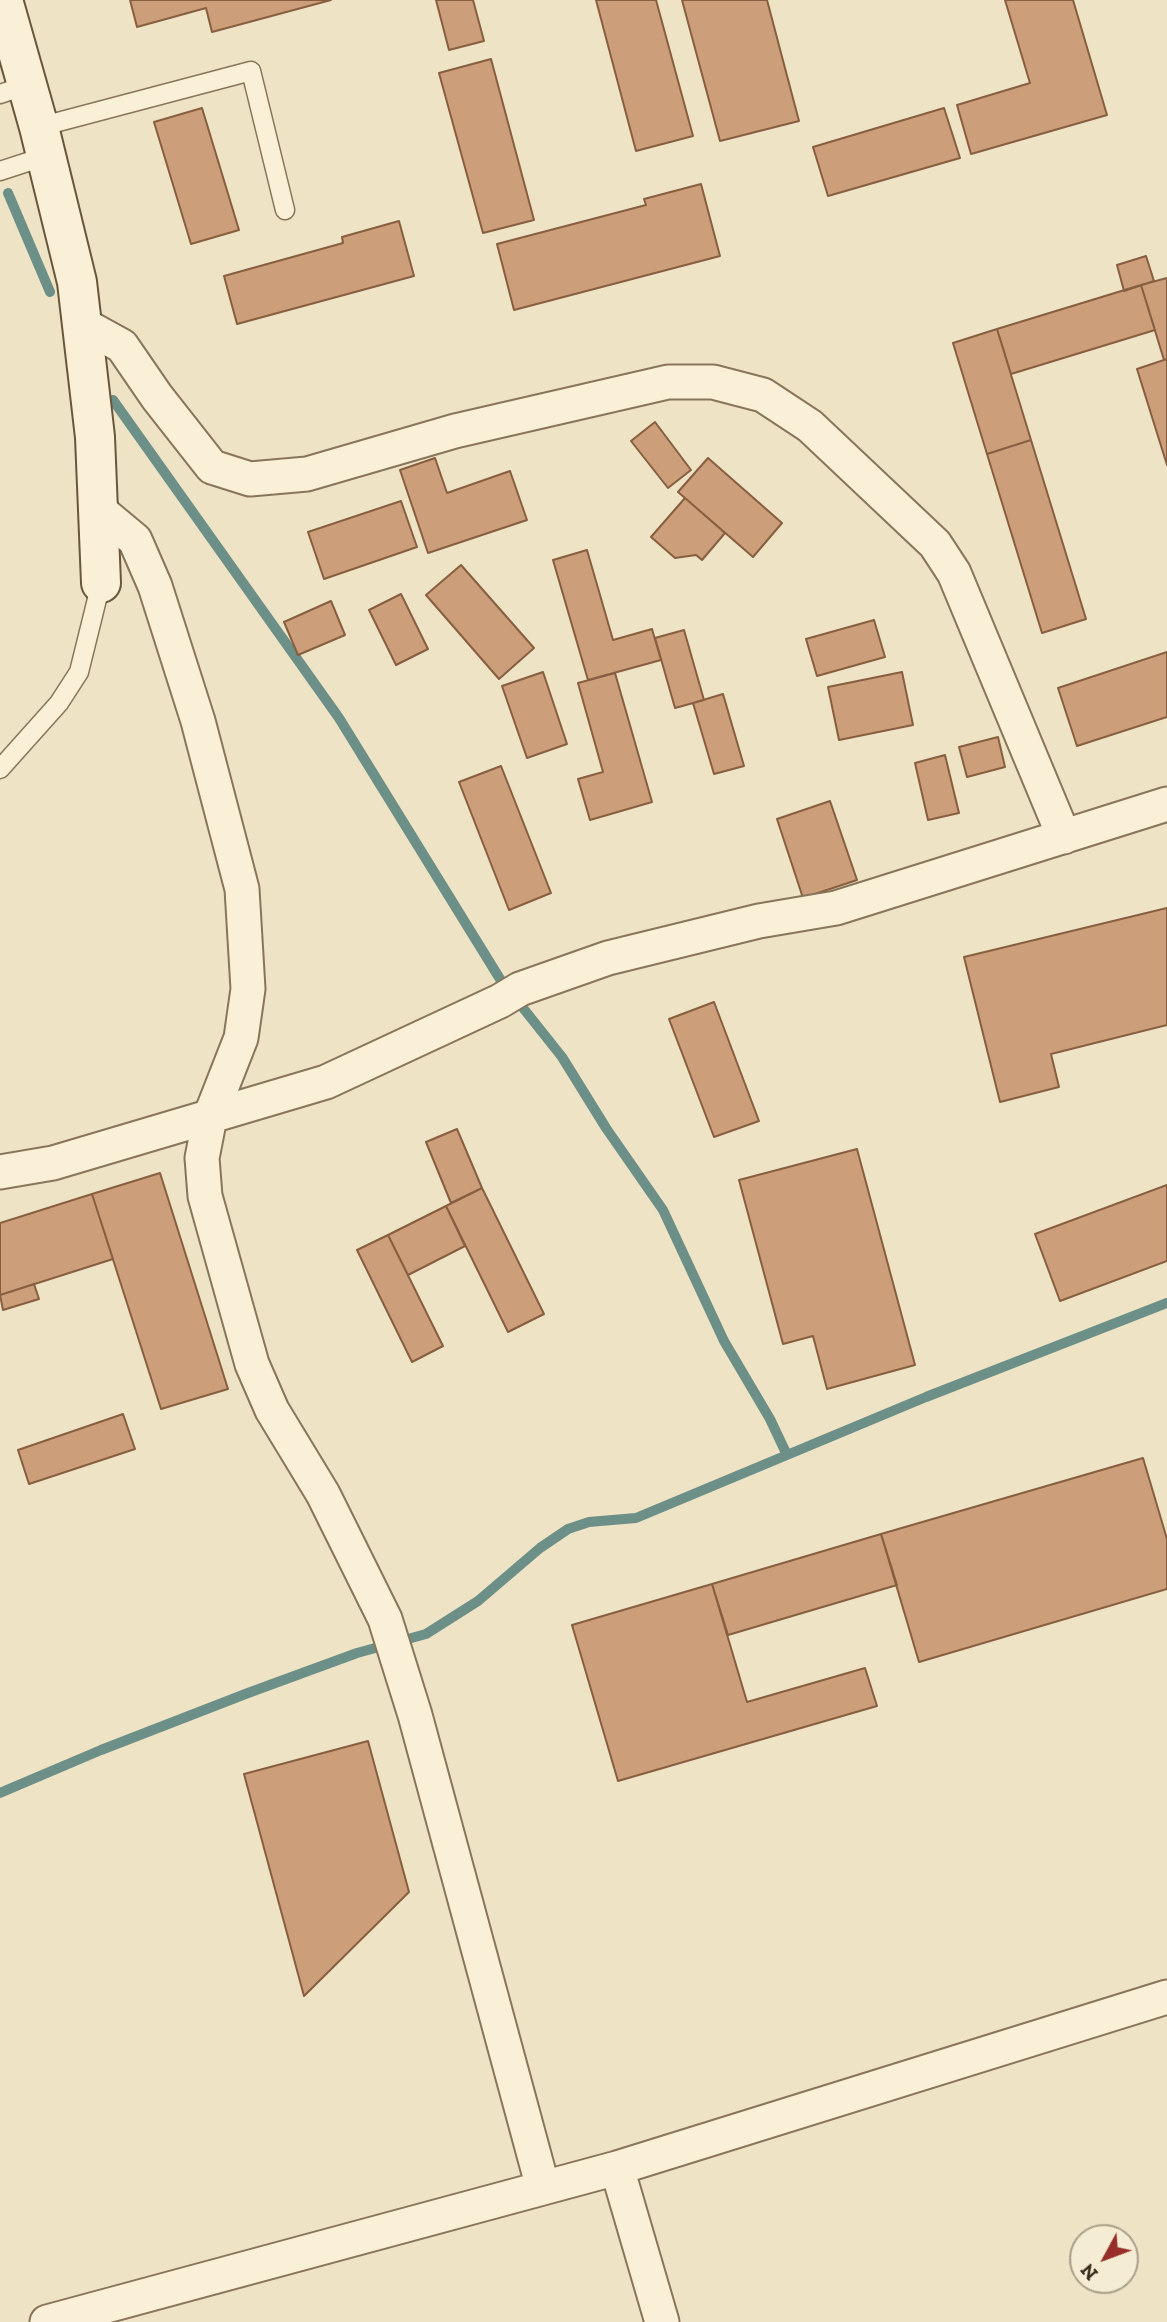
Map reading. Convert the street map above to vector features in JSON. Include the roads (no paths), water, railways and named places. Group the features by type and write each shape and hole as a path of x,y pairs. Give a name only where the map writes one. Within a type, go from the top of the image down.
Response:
{"street":[{"path":"3,0 14,90 43,141 77,282 95,437 101,583"},
{"path":"82,324 122,346 157,397 212,467 250,479 307,474 455,431 668,382 713,382 763,395 810,426 934,544 954,573 1064,836"},
{"path":"99,510 135,540 155,586 198,721 242,889 248,989 241,1038 210,1118 202,1158 205,1196 252,1364 272,1410 323,1494 384,1619 401,1667 543,2188"},
{"path":"0,1172 53,1163 326,1082 510,995 608,958 759,921 836,908 1167,804"},
{"path":"47,2322 617,2168 1167,1997"},
{"path":"617,2168 662,2322"}],"lane":[{"path":"0,171 43,141 251,71 285,210"},
{"path":"0,769 59,703 79,673 101,583"}],"waterway":[{"path":"8,193 50,292"},
{"path":"113,400 339,718 500,979 562,1057 606,1128 663,1210 724,1341 770,1419 787,1455"},
{"path":"0,1793 101,1750 248,1693 357,1653 426,1634 478,1601 540,1548 568,1529 589,1522 636,1518 926,1397 1167,1303"}]}
